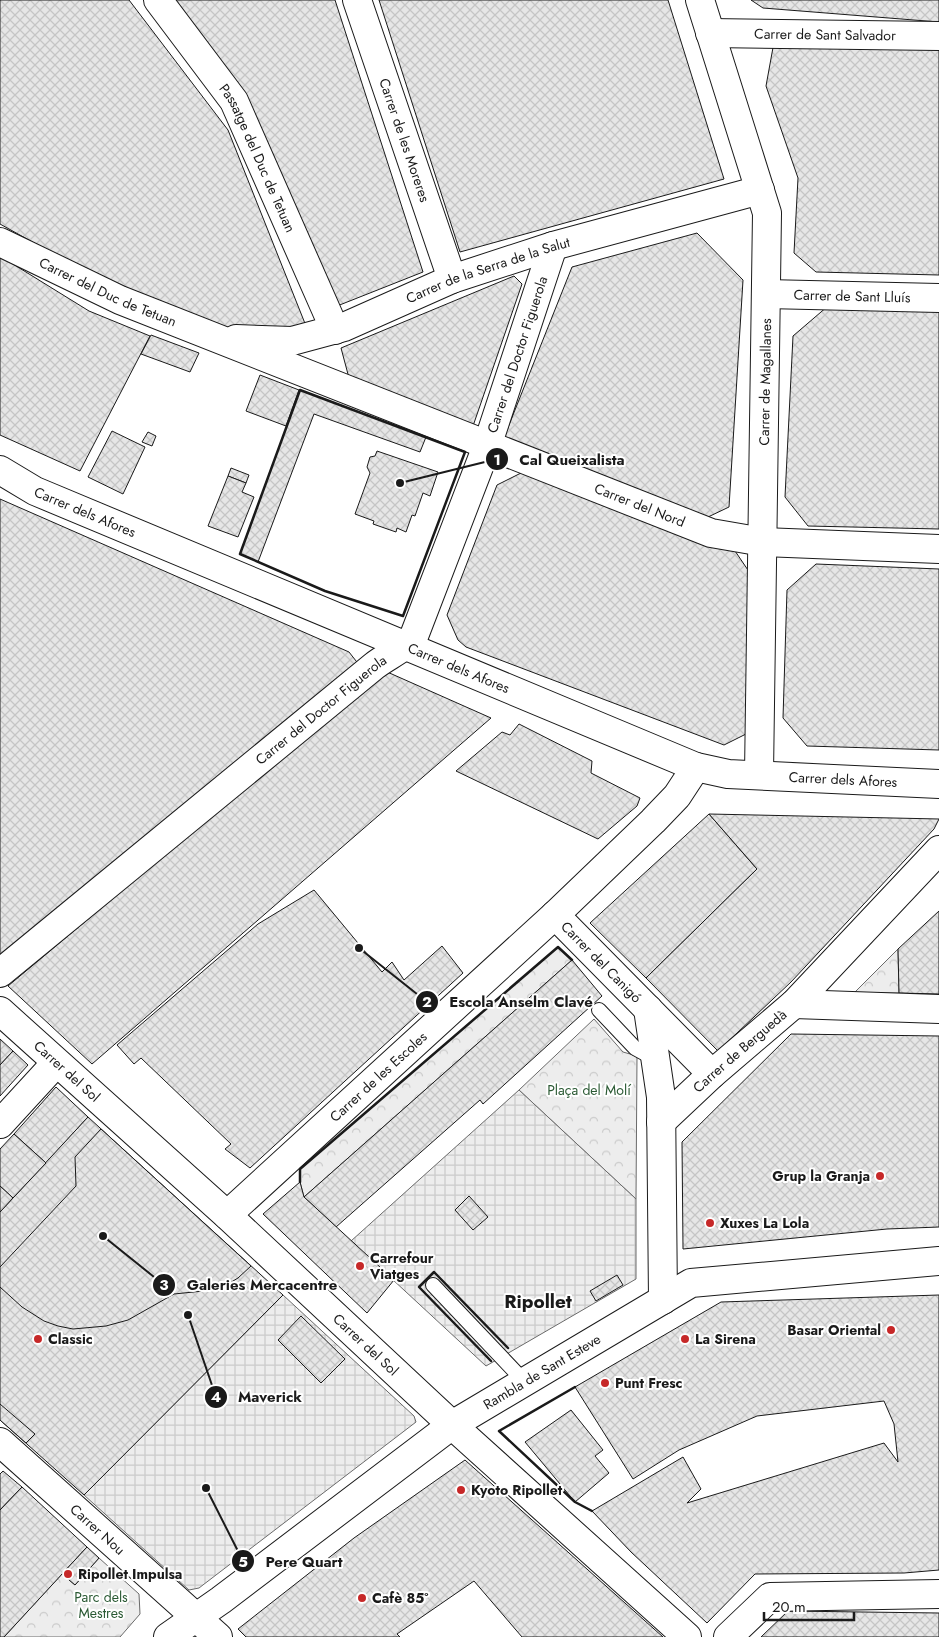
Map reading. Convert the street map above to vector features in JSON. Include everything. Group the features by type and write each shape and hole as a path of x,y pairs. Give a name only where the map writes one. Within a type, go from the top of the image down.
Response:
{"street":[{"name":"Passatge del Duc de Tetuan","path":"158,0 234,101 334,330"},
{"name":"Carrer de les Moreres","path":"357,0 452,280"},
{"name":"Carrer de Magallanes","path":"700,0 767,213 759,774"},
{"name":"Carrer de Sant Salvador","path":"710,32 939,36"},
{"name":"Carrer de la Serra de la Salut","path":"218,338 292,341 334,330 452,280 553,246 760,190"},
{"name":"Carrer del Duc de Tetuan","path":"0,242 120,300 218,338"},
{"name":"Carrer del Doctor Figuerola","path":"0,973 374,666 386,657 406,647 414,636 487,446 553,246"},
{"name":"Carrer de Sant Lluís","path":"766,294 939,298"},
{"name":"Carrer del Nord","path":"218,338 711,533 763,542 939,549"},
{"name":"Carrer dels Afores","path":"0,470 35,491 696,767 728,774 939,784"},
{"name":"Carrer de les Escoles","path":"227,1215 555,915 653,822 677,796 696,767"},
{"name":"Carrer de Berguedà","path":"661,1122 712,1074 794,1004 939,850"},
{"name":"Carrer del Canigó","path":"555,915 712,1074"},
{"path":"794,1004 939,1009"},
{"name":"Carrer del Canigó","path":"648,1008 661,1097 661,1122"},
{"name":"Carrer del Sol","path":"0,1011 227,1215 452,1426 687,1637"},
{"path":"0,1124 56,1063"},
{"path":"661,1122 663,1300"},
{"name":"Rambla de Sant Esteve","path":"168,1637 452,1426 524,1381 691,1283 939,1261"},
{"name":"Carrer Nou","path":"0,1442 218,1637"},
{"path":"728,1637 770,1597 939,1594"}],"lane":[{"path":"599,1010 635,1048 655,1059"},
{"path":"433,1286 524,1381"}],"green space":[{"path":"558,947 572,960 304,1197 300,1182 300,1169"},
{"path":"898,949 899,993 854,993"},
{"name":"Plaça del Molí","path":"594,1019 623,1052 637,1056 636,1199 519,1090"},
{"name":"Parc dels Mestres","path":"99,1558 139,1594 140,1614 120,1637 4,1637 62,1574 75,1585"}],"shaded area":[{"name":"Plaça del Molí","path":"519,1090 636,1199 636,1279 486,1366 351,1241"},
{"path":"283,1295 414,1416 416,1422 199,1588 189,1590 84,1495"}],"building":[{"path":"0,0 129,0 228,130 306,326 215,329 128,295 0,224"},
{"path":"167,0 335,0 423,272 332,308"},
{"path":"379,0 668,0 724,179 460,252"},
{"path":"751,0 939,0 939,22 763,8"},
{"path":"774,42 939,47 939,275 816,272 794,253 798,178 766,86"},
{"path":"697,233 743,280 729,507 708,517 503,440 572,267"},
{"path":"0,256 89,311 150,336 80,471 0,435"},
{"path":"514,276 522,284 473,426 349,378 341,348"},
{"path":"828,306 939,309 939,529 808,526 785,497 793,336"},
{"path":"151,335 199,353 190,372 141,354"},
{"path":"260,375 299,390 286,426 246,411"},
{"path":"300,390 426,437 420,452 314,414 258,562 240,554"},
{"path":"112,431 145,447 123,494 88,477"},
{"path":"148,432 156,436 152,446 142,442"},
{"path":"377,451 438,472 430,496 423,493 415,516 412,515 406,532 397,528 396,532 373,524 374,521 355,514 370,473 367,467 370,457 375,456"},
{"path":"231,468 249,475 246,483 228,476"},
{"path":"531,468 733,548 752,576 752,731 724,745 466,647 458,640 447,615 497,485"},
{"path":"228,476 246,483 242,492 254,497 238,537 208,526"},
{"path":"0,499 349,652 360,666 0,961"},
{"path":"816,564 939,569 939,750 807,746 783,718 787,590"},
{"path":"385,671 491,718 92,1064 8,986"},
{"path":"519,724 592,761 591,773 640,798 637,806 598,839 456,771 502,732 510,735"},
{"path":"709,814 757,869 646,978 590,923"},
{"path":"709,814 939,819 934,829 791,982 718,1051 646,978 757,869"},
{"path":"314,890 382,972 392,962 404,980 442,946 463,973 250,1168 225,1149 231,1144 141,1058 134,1064 117,1045 258,924"},
{"path":"939,911 939,994 899,993 898,949"},
{"path":"572,960 602,996 483,1104 480,1100 336,1227 304,1197"},
{"path":"791,1034 939,1036 939,1227 887,1229 683,1249 682,1142"},
{"path":"0,1039 13,1051 0,1065"},
{"path":"13,1051 28,1065 0,1096 0,1065"},
{"path":"56,1087 88,1117 46,1163 14,1134"},
{"path":"88,1117 283,1295 84,1495 0,1420 0,1212"},
{"path":"101,1129 251,1266 238,1278 223,1287 213,1290 174,1294 128,1320 106,1326 73,1329 44,1321 22,1307 0,1287 0,1267 76,1186 75,1157"},
{"path":"14,1134 46,1163 13,1198 0,1186 0,1149"},
{"path":"300,1182 304,1197 394,1280 367,1313 263,1214"},
{"path":"0,1186 13,1198 0,1212"},
{"path":"469,1196 488,1217 473,1230 455,1210"},
{"path":"617,1275 623,1285 596,1301 590,1291"},
{"path":"939,1295 939,1570 904,1573 755,1574 707,1623 631,1552 592,1511 683,1457 701,1489 687,1503 884,1443 898,1462 894,1424 884,1401 757,1416 679,1450 633,1479 575,1387 721,1302"},
{"path":"301,1316 345,1359 321,1383 278,1340"},
{"path":"0,1404 35,1434 26,1443 0,1420"},
{"path":"571,1410 603,1450 595,1456 609,1473 575,1502 525,1442"},
{"path":"465,1460 663,1637 522,1637 474,1581 397,1634 400,1637 246,1637 238,1629 354,1538"},
{"path":"3,1471 22,1487 0,1510 0,1474"},
{"path":"22,1487 87,1547 4,1637 0,1637 0,1510"},
{"path":"87,1547 99,1558 75,1585 62,1574"},
{"path":"788,1611 939,1613 939,1637 761,1637"}],"wall":[{"path":"300,390 465,452 403,616 325,591 240,554 300,390"},
{"path":"300,1182 300,1169 558,947 572,960"},
{"path":"491,1361 419,1287 434,1272 508,1348"},
{"path":"575,1387 499,1431 575,1502 592,1511"}],"place":[{"name":"Cal Queixalista","path":"400,483"},
{"name":"Escola Anselm Clavé","path":"359,948"},
{"name":"Grup la Granja","path":"880,1176"},
{"name":"Xuxes La Lola","path":"710,1223"},
{"name":"Galeries Mercacentre","path":"103,1236"},
{"name":"Carrefour Viatges","path":"360,1266"},
{"name":"Maverick","path":"188,1315"},
{"name":"Basar Oriental","path":"891,1330"},
{"name":"Classic","path":"38,1339"},
{"name":"La Sirena","path":"685,1339"},
{"name":"Punt Fresc","path":"605,1383"},
{"name":"Pere Quart","path":"206,1488"},
{"name":"Kyoto Ripollet","path":"461,1490"},
{"name":"Ripollet Impulsa","path":"68,1574"},
{"name":"Cafè 85º","path":"362,1598"}],"district":[{"name":"Ripollet","path":"538,1301"}]}
